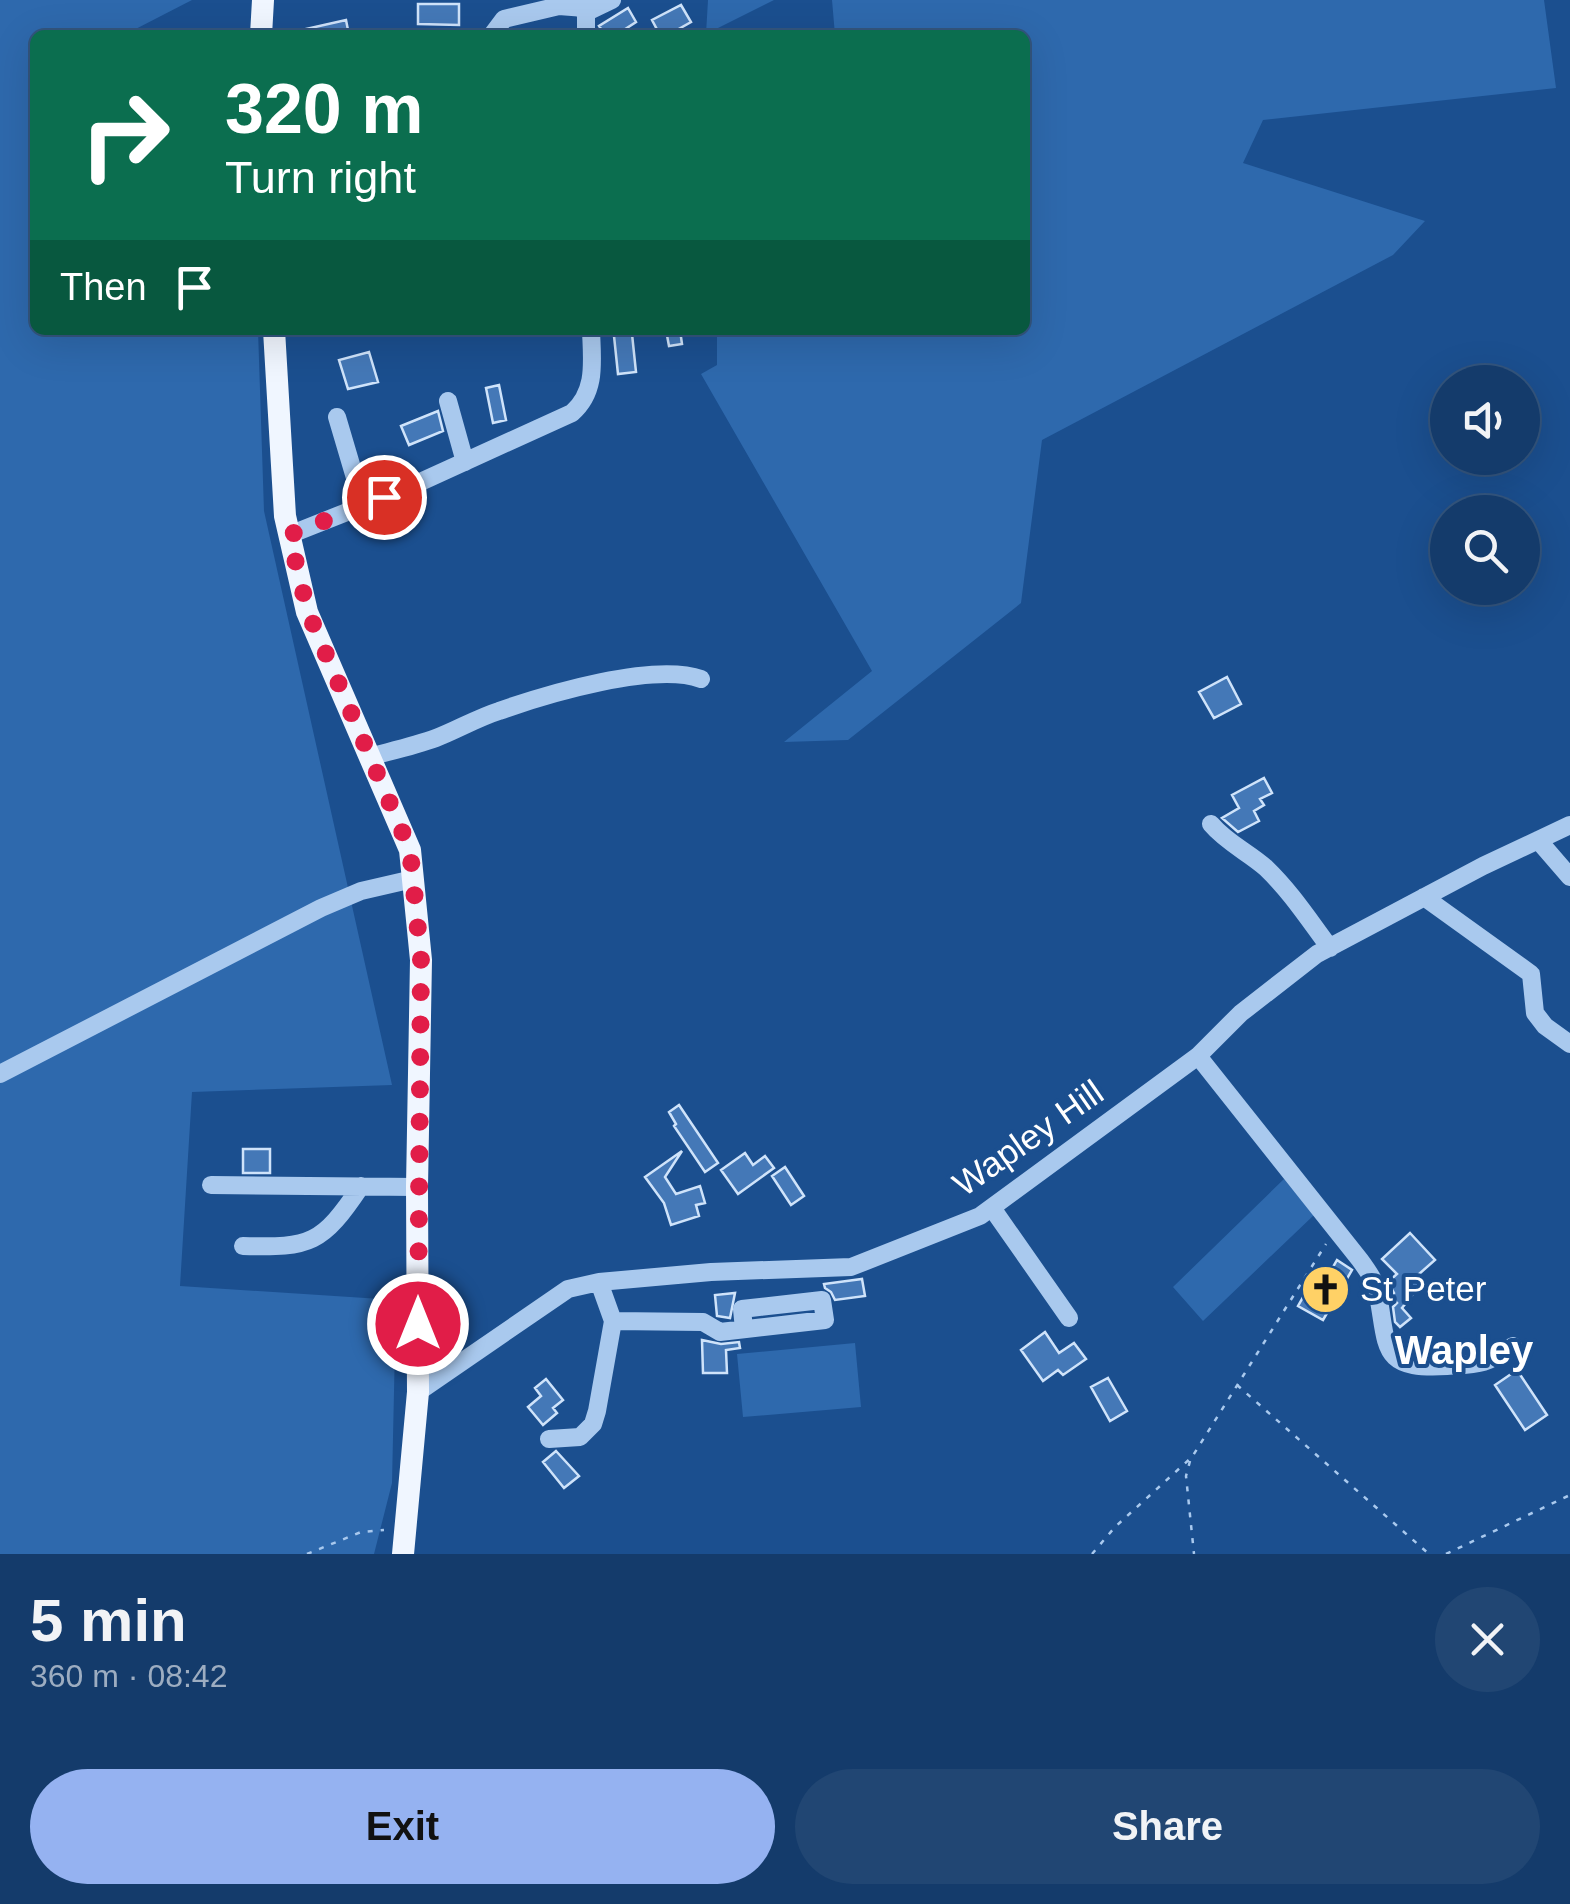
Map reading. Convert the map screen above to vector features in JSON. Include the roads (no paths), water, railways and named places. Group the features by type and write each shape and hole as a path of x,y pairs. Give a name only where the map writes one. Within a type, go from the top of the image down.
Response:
{"main road":[{"path":"261,30 263,0"},
{"path":"274,335 285,516 308,612 410,850 421,960 418,1392 404,1543"}],"street":[{"path":"496,30 504,18 612,0"},
{"path":"289,535 364,506 572,413 586,401 592,375 592,335"},
{"path":"448,402 464,462"},
{"path":"337,417 364,506"},
{"path":"369,758 432,740 498,711 572,690 643,675 675,673 701,679"},
{"path":"1211,824 1230,844 1273,876 1330,948"},
{"name":"Wapley Hill","path":"418,1392 568,1288 711,1272 851,1267 980,1216 1198,1056 1241,1013 1330,948 1570,824"},
{"path":"1538,840 1570,877"},
{"path":"0,1074 321,908 360,891 412,879"},
{"path":"1424,897 1531,974 1535,1013 1545,1026 1570,1044"},
{"path":"1198,1056 1373,1280 1382,1336 1399,1359 1419,1368 1502,1364 1514,1346"},
{"path":"211,1185 417,1187"},
{"path":"243,1246 303,1245 326,1230 361,1186"},
{"path":"992,1208 1069,1318"},
{"path":"548,1438 580,1437 593,1424 613,1321 599,1282"},
{"path":"613,1321 703,1322 720,1332 744,1329"}],"place":[{"name":"St Peter","path":"1325,1289"}],"district":[{"name":"Wapley","path":"1464,1350"}]}
